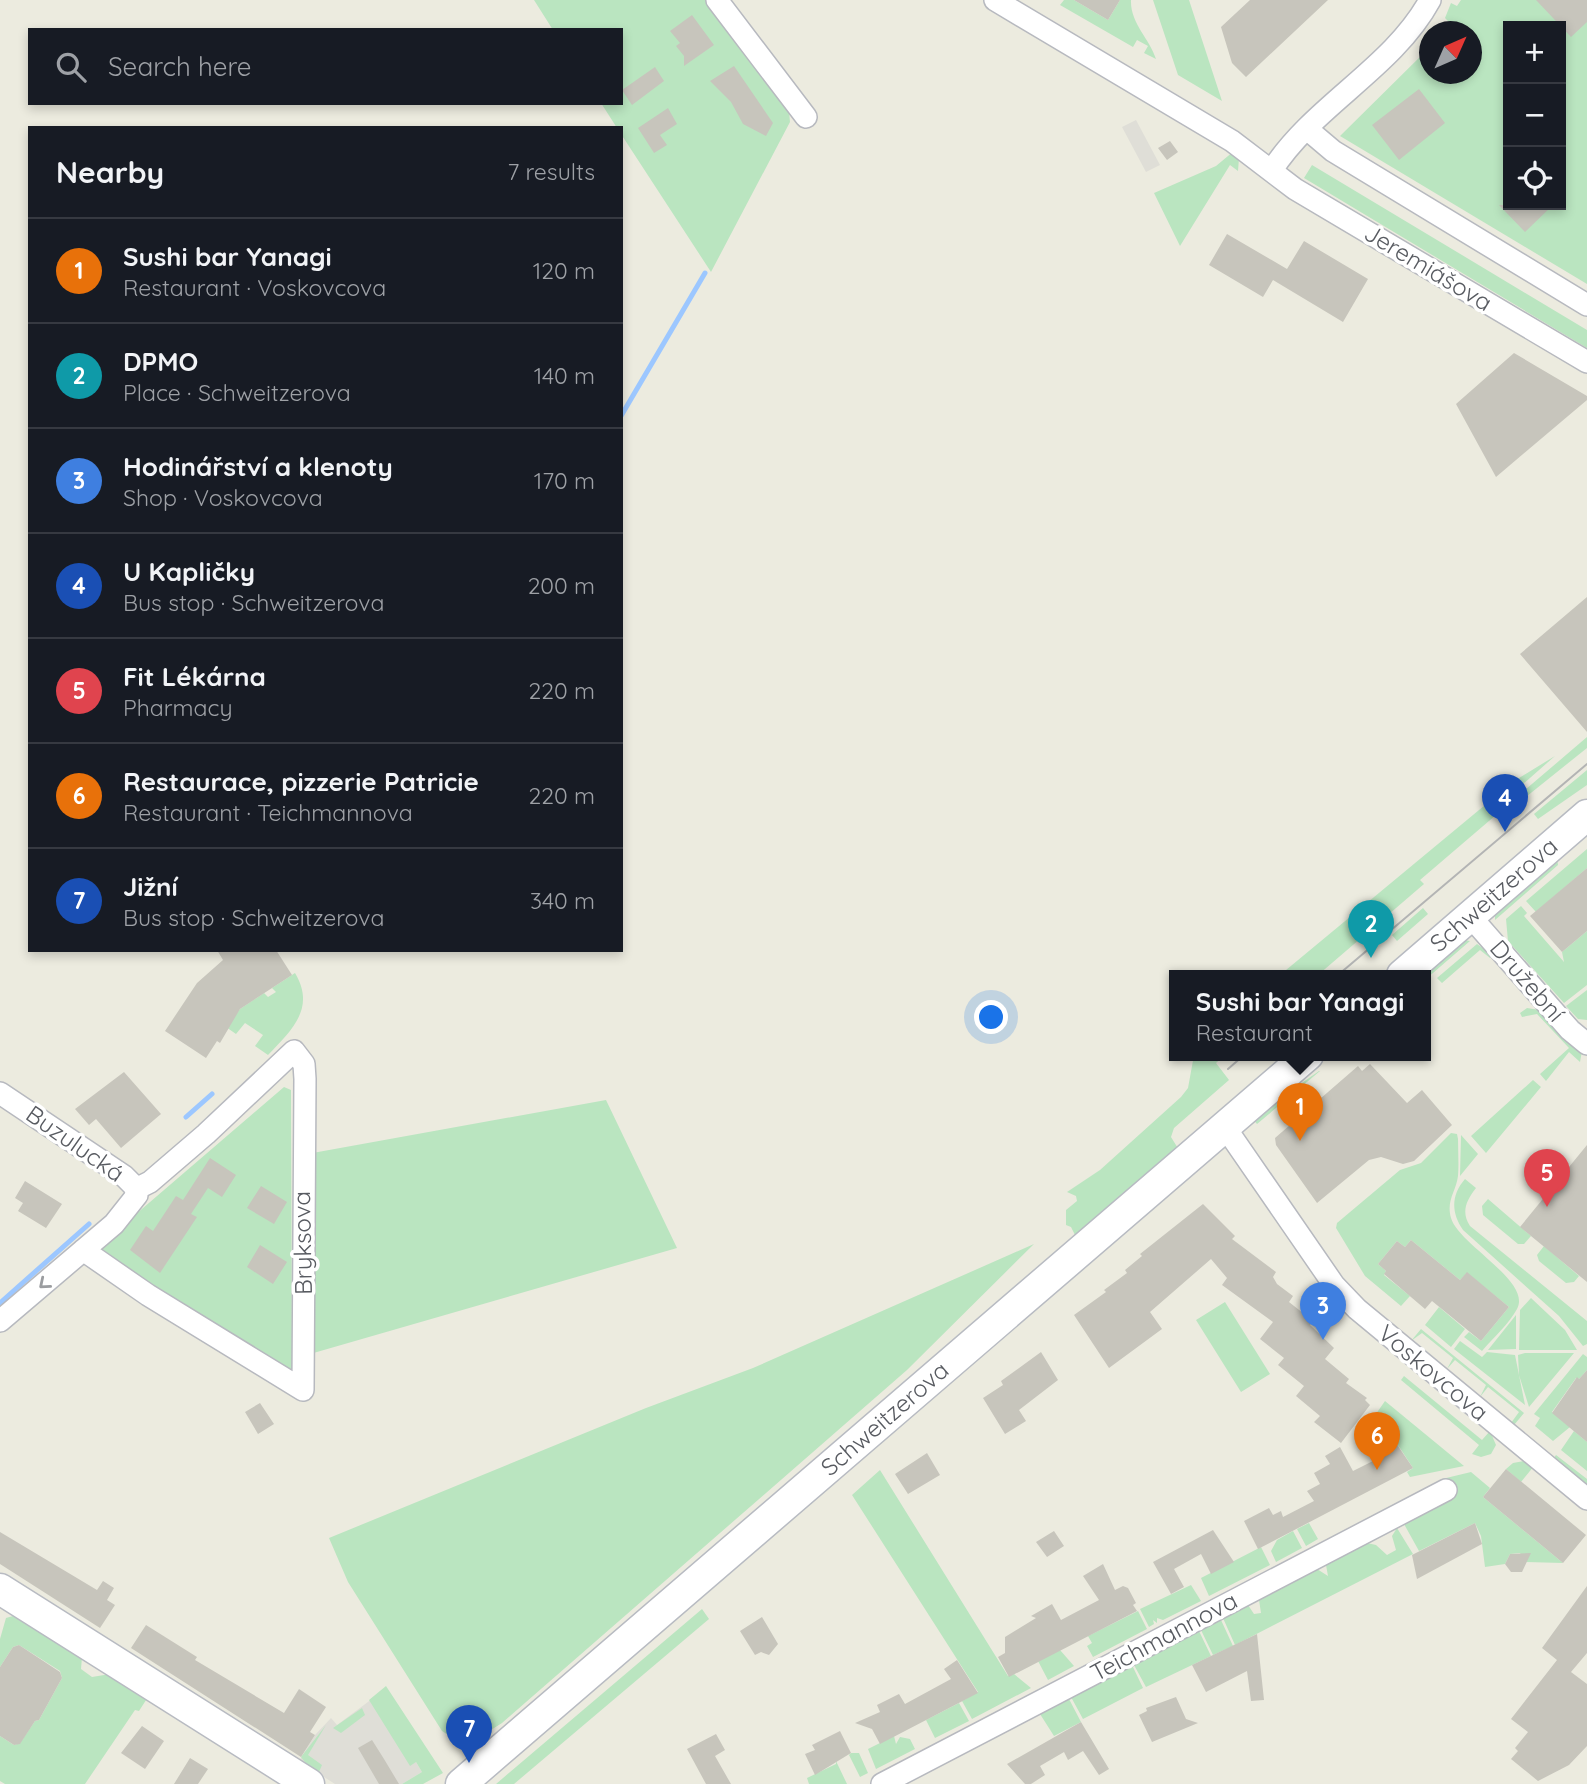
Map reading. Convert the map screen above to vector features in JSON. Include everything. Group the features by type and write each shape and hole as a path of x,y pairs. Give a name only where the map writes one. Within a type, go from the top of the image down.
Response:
{"street":[{"path":"717,0 806,117"},
{"name":"Jeremiášova","path":"995,0 1233,141 1307,196 1587,362"},
{"path":"1272,170 1307,129 1393,47 1430,0"},
{"name":"Jeremiášova","path":"1307,129 1333,151 1587,306"},
{"name":"Schweitzerova","path":"1408,970 1587,815"},
{"name":"Družební","path":"1470,916 1561,1021 1587,1044"},
{"name":"Bryksova","path":"0,1321 83,1250 134,1196 206,1134 295,1051 301,1058 305,1079 303,1390 148,1295 83,1250"},
{"name":"Schweitzerova","path":"461,1784 1301,1061"},
{"name":"Buzulucká","path":"0,1093 111,1166 134,1196"},
{"name":"Voskovcova","path":"1225,1127 1334,1285 1357,1309 1587,1499"},
{"name":"Teichmannova","path":"882,1784 1446,1490"},
{"path":"2,1594 309,1784"}],"shaded area":[{"path":"1136,120 1160,165 1146,172 1122,127"},
{"path":"376,1696 422,1772 402,1784 335,1784 299,1761 315,1735 331,1718 337,1725"}],"green space":[{"path":"534,0 708,0 788,100 790,122 711,272 623,137 623,126 616,126 602,105 623,105 623,28 552,28"},
{"path":"1064,0 1074,0 1108,20 1120,0 1131,0 1137,24 1156,59 1144,53 1148,46 1137,40 1133,47 1060,5"},
{"path":"1153,0 1189,0 1222,101 1178,75"},
{"path":"1461,0 1587,0 1587,284 1340,136 1419,58 1419,84 1482,84 1482,21 1448,21 1445,18 1451,3 1457,6"},
{"path":"1234,151 1239,158 1238,171 1230,165 1180,246 1154,193 1216,166"},
{"path":"1312,165 1587,330 1587,348 1304,178"},
{"path":"1587,737 1587,748 1522,800 1518,796"},
{"path":"1555,756 1507,798 1510,803 1420,880 1424,884 1324,970 1286,970 1514,781"},
{"path":"1587,770 1587,785 1538,819 1534,814"},
{"path":"1587,849 1587,868 1536,912 1526,901"},
{"path":"1557,858 1558,865 1495,920 1495,912"},
{"path":"1521,906 1527,913 1524,916 1564,962 1562,952 1587,931 1587,985 1564,1003 1508,941 1506,919"},
{"path":"1423,908 1428,914 1397,941 1392,935"},
{"path":"1463,940 1470,941 1431,975 1431,970 1424,970"},
{"path":"1477,944 1491,954 1490,958 1480,950 1442,983 1437,978"},
{"path":"295,973 301,986 302,1008 293,1027 268,1055 255,1046 263,1035 245,1023 236,1034 226,1027 240,1009 264,993 268,997 276,992 272,988"},
{"path":"1587,990 1587,1020 1578,1019 1566,1006"},
{"path":"1527,1008 1540,1010 1582,1051 1580,1062 1569,1052 1546,1081 1540,1074 1569,1048 1537,1014 1522,1017 1520,1013"},
{"path":"1193,1061 1218,1061 1216,1063 1229,1080 1174,1128 1171,1137 1179,1150 1077,1239 1071,1227 1066,1225 1066,1210 1077,1201 1076,1196 1067,1192 1100,1170 1188,1088"},
{"path":"1319,1071 1257,1124 1252,1118"},
{"path":"1533,1080 1541,1087 1486,1153 1471,1136"},
{"path":"284,1087 291,1090 292,1378 93,1251"},
{"path":"606,1100 677,1248 310,1354 307,1154"},
{"path":"1451,1133 1457,1134 1458,1139 1458,1176 1450,1206 1451,1218 1467,1240 1505,1275 1519,1298 1514,1315 1482,1351 1464,1337 1469,1332 1481,1341 1509,1307 1467,1273 1460,1280 1411,1240 1405,1247 1397,1241 1378,1264 1386,1271 1384,1275 1410,1296 1401,1306 1365,1276 1336,1228 1337,1223 1400,1170 1421,1163"},
{"path":"1461,1135 1478,1154 1460,1176"},
{"path":"1465,1179 1476,1188 1466,1207 1470,1226 1587,1321 1587,1344 1583,1346 1559,1316 1463,1230 1456,1217 1454,1204 1457,1191"},
{"path":"1488,1199 1531,1236 1524,1244 1518,1244 1483,1215 1482,1206"},
{"path":"1034,1244 907,1370 502,1723 487,1732 465,1739 442,1731 348,1582 329,1538 646,1408 753,1368"},
{"path":"1544,1246 1579,1276 1574,1282 1566,1283 1539,1261 1537,1255"},
{"path":"1531,1298 1565,1330 1577,1350 1519,1350 1520,1310"},
{"path":"1225,1302 1270,1374 1241,1392 1196,1320"},
{"path":"1439,1307 1465,1329 1451,1347 1425,1325"},
{"path":"1516,1315 1516,1349 1488,1350"},
{"path":"1421,1329 1524,1413 1514,1425 1511,1423 1519,1412 1488,1387 1480,1397 1486,1385 1455,1360 1447,1369 1453,1358 1422,1333 1411,1341"},
{"path":"1460,1341 1482,1357 1487,1352 1515,1355 1525,1405 1454,1349"},
{"path":"1574,1353 1529,1407 1519,1375 1518,1355"},
{"path":"1583,1354 1587,1357 1587,1370 1579,1379 1576,1378 1552,1412 1570,1427 1553,1441 1535,1426 1540,1418 1534,1414"},
{"path":"1404,1376 1482,1440 1490,1431 1496,1445 1491,1454 1481,1457 1472,1454 1479,1445 1401,1380"},
{"path":"1385,1401 1464,1466 1410,1477 1407,1472 1413,1468 1383,1422 1362,1434"},
{"path":"1574,1431 1587,1442 1587,1471 1561,1450"},
{"path":"1556,1455 1587,1479 1587,1485 1554,1458"},
{"path":"1524,1461 1534,1466 1521,1482 1506,1469 1513,1463"},
{"path":"880,1470 1008,1676 1014,1674 1031,1688 972,1719 962,1701 978,1692 852,1495"},
{"path":"1471,1472 1490,1488 1483,1497 1563,1563 1526,1562 1520,1553 1510,1554 1505,1564 1485,1567 1481,1536 1475,1523 1419,1551 1404,1524 1445,1500 1442,1479"},
{"path":"1309,1523 1318,1539 1306,1546 1297,1529"},
{"path":"1397,1528 1413,1554 1235,1645 1223,1618 1248,1605 1254,1614 1261,1613 1259,1600 1317,1569 1328,1576 1326,1565 1367,1543 1376,1545 1387,1555 1396,1550 1392,1536"},
{"path":"1293,1531 1302,1548 1276,1562 1271,1551 1277,1540"},
{"path":"1261,1547 1270,1565 1209,1596 1201,1578"},
{"path":"1191,1585 1201,1601 1163,1620 1157,1618 1157,1623 1153,1620 1154,1624 1149,1627 1140,1609"},
{"path":"702,1609 709,1619 514,1784 496,1784"},
{"path":"1138,1611 1147,1629 1093,1657 1087,1646 1092,1643 1088,1636"},
{"path":"13,1616 34,1629 38,1624 82,1657 81,1669 92,1677 110,1674 148,1697 139,1711 135,1710 85,1784 5,1784 0,1781 0,1736 14,1745 20,1743 35,1721 39,1720 62,1678 60,1671 19,1645 13,1647 0,1667 0,1639 6,1618"},
{"path":"1221,1620 1233,1646 1213,1655 1201,1630"},
{"path":"1199,1631 1211,1656 1146,1687 1134,1665"},
{"path":"1060,1650 1074,1666 1048,1680 1038,1661"},
{"path":"1132,1665 1143,1688 1083,1719 1071,1697"},
{"path":"386,1686 443,1773 423,1784 402,1784 422,1772 416,1762 410,1766 369,1700"},
{"path":"1069,1699 1081,1722 1054,1736 1040,1714"},
{"path":"959,1703 969,1721 935,1738 926,1720"},
{"path":"362,1708 365,1715 341,1733 333,1728"},
{"path":"326,1725 308,1755 322,1765 319,1772 307,1765 301,1757"},
{"path":"894,1736 896,1744 900,1737 910,1739 915,1749 876,1769 868,1749"},
{"path":"859,1753 868,1773 860,1777 849,1755"},
{"path":"836,1761 847,1784 809,1784 807,1778 836,1764"}],"building":[{"path":"1074,0 1120,0 1108,20"},
{"path":"1250,0 1328,0 1246,77 1232,63 1221,27"},
{"path":"1536,0 1587,0 1587,22 1571,37 1566,32 1566,21 1556,21"},
{"path":"692,15 714,45 684,66 684,56 676,46 680,43 670,31"},
{"path":"734,66 773,123 766,136 743,124 731,102 710,81"},
{"path":"655,67 664,81 632,105 623,89"},
{"path":"1419,89 1445,123 1399,160 1372,125"},
{"path":"668,108 677,124 660,135 667,145 654,153 638,128"},
{"path":"1170,141 1178,152 1167,160 1158,148"},
{"path":"1504,210 1548,210 1525,232"},
{"path":"1227,234 1287,269 1304,241 1368,279 1343,322 1273,280 1263,297 1209,265"},
{"path":"1514,353 1587,396 1587,400 1496,477 1456,404"},
{"path":"1587,597 1587,732 1520,654"},
{"path":"1587,868 1587,931 1562,952 1530,916"},
{"path":"218,952 277,952 292,975 240,1009 220,1043 217,1041 206,1058 165,1031 197,983 223,960"},
{"path":"1370,1064 1407,1103 1422,1090 1452,1125 1414,1161 1403,1164 1381,1157 1369,1160 1317,1203 1276,1145 1275,1138 1358,1066 1362,1071"},
{"path":"124,1072 161,1114 121,1148 96,1119 89,1125 75,1109"},
{"path":"1587,1145 1587,1282 1520,1227"},
{"path":"210,1158 236,1175 222,1197 208,1188 191,1214 197,1217 160,1273 130,1250 146,1226 153,1231 176,1196 183,1200"},
{"path":"25,1181 62,1204 46,1228 18,1211 23,1203 15,1198"},
{"path":"261,1186 287,1202 274,1224 247,1208"},
{"path":"1203,1204 1235,1236 1232,1239 1276,1272 1273,1277 1277,1284 1293,1296 1289,1302 1313,1321 1310,1325 1334,1348 1325,1359 1349,1379 1346,1383 1367,1398 1365,1400 1370,1405 1341,1443 1314,1422 1320,1416 1296,1396 1304,1386 1278,1365 1284,1358 1260,1339 1273,1322 1222,1285 1227,1278 1211,1259 1150,1312 1162,1329 1109,1368 1074,1315 1106,1292 1104,1290 1127,1273 1125,1270 1142,1256 1140,1254"},
{"path":"1411,1240 1460,1280 1467,1272 1509,1307 1481,1341 1432,1301 1425,1309 1384,1274 1386,1271 1378,1264 1397,1241 1405,1247"},
{"path":"260,1245 287,1262 273,1284 247,1267"},
{"path":"1041,1352 1058,1380 1019,1410 1026,1421 1005,1434 983,1398 1003,1385 1001,1381"},
{"path":"1587,1370 1587,1442 1552,1413 1577,1377 1579,1379"},
{"path":"260,1403 274,1424 258,1434 245,1412"},
{"path":"1394,1440 1413,1468 1258,1549 1244,1521 1269,1508 1273,1515 1281,1511 1283,1517 1314,1501 1307,1491 1320,1484 1314,1473 1330,1464 1325,1456 1340,1447 1353,1471 1387,1454 1383,1447"},
{"path":"927,1453 940,1475 908,1494 895,1474"},
{"path":"1506,1469 1586,1535 1563,1563 1483,1497"},
{"path":"1475,1523 1482,1544 1417,1579 1412,1555"},
{"path":"1213,1530 1234,1562 1211,1574 1201,1554 1174,1569 1184,1587 1171,1594 1153,1562"},
{"path":"1054,1531 1064,1546 1047,1557 1036,1542"},
{"path":"0,1532 97,1590 103,1581 114,1588 107,1600 115,1605 100,1628 0,1564"},
{"path":"1531,1553 1522,1572 1511,1572 1505,1564 1510,1554"},
{"path":"1103,1564 1115,1590 1123,1586 1128,1588 1137,1611 1009,1677 998,1657 1005,1653 1005,1637 1036,1618 1031,1616 1052,1604 1061,1620 1099,1600 1083,1576"},
{"path":"1587,1586 1587,1653 1571,1672 1587,1684 1587,1746 1569,1765 1538,1781 1511,1759 1518,1751 1515,1748 1528,1732 1511,1719 1557,1660 1542,1648"},
{"path":"762,1617 778,1644 769,1655 761,1652 755,1655 740,1631"},
{"path":"146,1625 197,1657 195,1660 284,1713 299,1689 326,1707 310,1732 315,1735 301,1757 131,1648"},
{"path":"1257,1634 1264,1700 1251,1701 1247,1671 1206,1692 1192,1665"},
{"path":"19,1645 60,1672 62,1678 39,1720 35,1721 20,1744 14,1745 0,1736 0,1667 13,1647"},
{"path":"957,1660 978,1693 880,1744 872,1729 855,1723 880,1712 877,1705 899,1694 905,1704 951,1679 944,1669"},
{"path":"1176,1697 1186,1719 1198,1723 1152,1742 1139,1715 1147,1711 1146,1708"},
{"path":"1081,1722 1109,1769 1099,1775 1083,1751 1068,1760 1064,1752 1040,1766 1045,1775 1031,1784 1025,1784 1007,1764"},
{"path":"142,1726 164,1741 145,1769 121,1753"},
{"path":"840,1731 851,1753 815,1775 805,1754 815,1750 812,1745"},
{"path":"716,1734 725,1750 715,1756 731,1784 706,1784 687,1749"},
{"path":"372,1740 399,1784 379,1784 358,1748"},
{"path":"190,1758 208,1769 198,1784 174,1784"}],"waterway":[{"path":"623,413 705,273"},
{"path":"186,1117 212,1094"},
{"path":"0,1303 89,1224"}],"tram line":[{"path":"1344,970 1587,764"},
{"path":"1228,1069 1237,1061"}],"place":[{"name":"U Kapličky","path":"1505,832"},
{"name":"DPMO","path":"1371,958"},
{"name":"Sushi bar Yanagi","path":"1300,1141"},
{"name":"Fit Lékárna","path":"1547,1207"},
{"name":"Hodinářství a klenoty","path":"1323,1340"},
{"name":"Restaurace, pizzerie Patricie","path":"1377,1470"},
{"name":"Jižní","path":"469,1763"}]}
